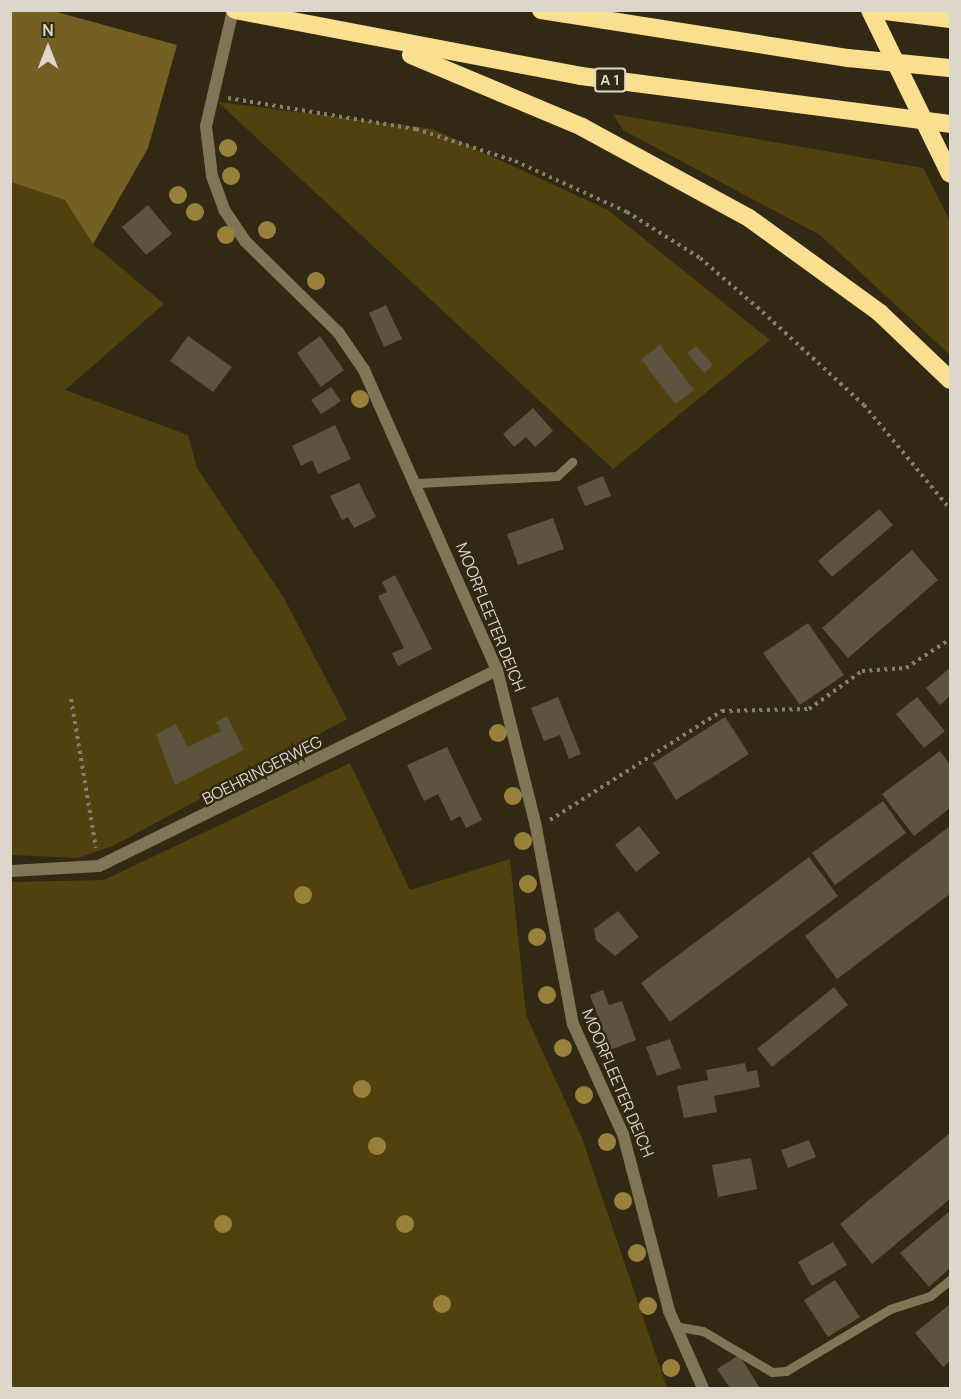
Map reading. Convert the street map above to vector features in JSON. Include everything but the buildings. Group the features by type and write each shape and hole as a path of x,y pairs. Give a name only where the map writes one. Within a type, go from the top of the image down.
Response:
{"highway":[{"path":"542,10 848,58 951,68"},
{"path":"870,10 949,171"},
{"path":"877,10 951,19"},
{"name":"A 1","path":"238,12 370,40 581,76 951,124"},
{"path":"370,40 582,127 748,218 880,313 951,380"}],"street":[{"name":"MOORFLEETER DEICH","path":"238,12 212,95 207,151 225,211 245,241 338,332 364,370 418,483 497,670 536,827 573,1024 638,1176 674,1326 703,1389"},
{"name":"BOEHRINGERWEG","path":"10,871 34,872 99,866 497,670"}],"lane":[{"path":"418,483 557,476 572,462"},
{"path":"674,1326 703,1331 766,1369 786,1371 890,1309 930,1296 951,1280"}],"path":[{"path":"212,95 416,129 515,161 627,212 700,258 864,405 951,509"},
{"path":"536,827 722,711 809,708 862,671 906,668 951,639"},
{"path":"71,699 99,866"}],"shaded area":[{"path":"11,10 53,11 177,45 148,148 93,244 65,200 11,182"},
{"path":"10,62 148,148 93,244 164,304 65,390 188,435 197,468 284,598 347,719 113,846 77,858 11,855"},
{"path":"218,102 433,129 608,210 770,340 613,469"},
{"path":"613,114 923,168 950,221 950,355 820,235 623,130"},
{"path":"350,763 410,890 510,859 526,1015 582,1138 667,1388 11,1388 11,882 104,880"}]}
